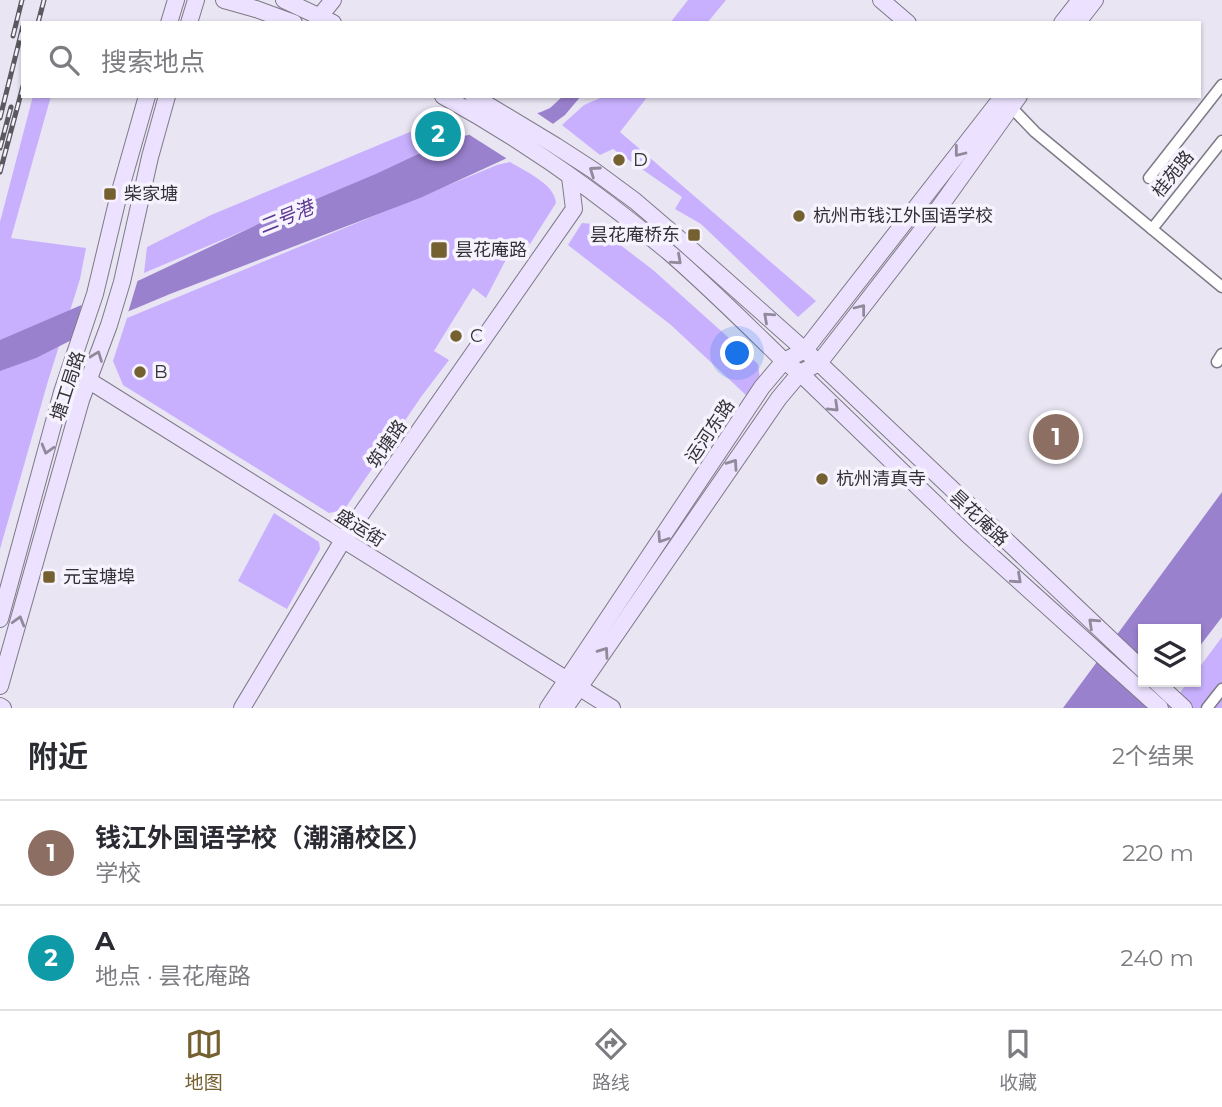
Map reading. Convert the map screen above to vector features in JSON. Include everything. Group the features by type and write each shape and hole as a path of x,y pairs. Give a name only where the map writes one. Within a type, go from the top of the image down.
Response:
{"main road":[{"path":"170,21 176,0"},
{"path":"190,21 195,0"},
{"path":"224,0 289,21"},
{"path":"284,0 327,19 333,0"},
{"path":"881,0 906,21"},
{"path":"1064,21 1080,0"},
{"path":"1079,21 1095,0"},
{"name":"塘工局路","path":"0,619 61,396 95,294 118,198 146,98"},
{"name":"塘工局路","path":"0,686 88,380 122,282 150,157 166,98"},
{"name":"昙花庵路","path":"453,98 473,102 556,146 635,201 805,350 1138,665"},
{"name":"运河东路","path":"565,708 573,684 762,387 784,361 805,350 1006,99"},
{"name":"运河东路","path":"548,708 573,684 779,398 800,373 819,363 936,212 1006,99"},
{"name":"昙花庵路","path":"473,102 672,255 800,373 967,534 1160,708"},
{"path":"570,177 574,208 604,202"},
{"name":"筑塘路","path":"242,708 343,540 574,208"},
{"name":"盛运街","path":"88,380 612,708"},
{"path":"1161,687 1184,708"}],"street":[{"path":"1149,178 1222,85"},
{"path":"1006,99 1035,132 1222,287"},
{"name":"桂苑路","path":"1152,229 1222,141"},
{"path":"1207,708 1222,689"}],"shaded area":[{"path":"688,0 726,0 709,21 672,21"},
{"path":"32,98 50,98 11,238 86,248 80,279 0,549 0,222"},
{"path":"600,98 646,98 620,132 816,301 798,317 701,224 675,209 682,197 613,149 600,155 562,125 584,105"},
{"path":"446,123 467,136 144,273 147,247 211,215 429,124"},
{"path":"510,162 545,184 551,190 556,203 530,244 523,240 513,246 486,298 473,288 434,351 449,360 344,510 329,513 123,385 113,361 127,318 497,165"},
{"path":"582,223 593,224 653,270 758,364 760,380 747,396 671,325 568,245"},
{"path":"274,513 319,542 320,549 287,609 238,581"},
{"path":"1222,637 1222,708 1168,708 1184,687 1201,687 1201,665"}],"water":[{"name":"二号港","path":"561,98 579,98 565,115 505,159 420,198 127,312 36,358 0,371 0,340 429,149 550,108"},
{"path":"1222,492 1222,617 1201,644 1201,624 1138,624 1138,687 1168,687 1152,708 1063,708"}],"pier":[{"path":"534,111 556,126 509,160 465,132"},
{"path":"139,276 127,316 71,344 83,300"}],"railway":[{"path":"13,36 22,0"},
{"path":"39,21 44,0"},
{"path":"0,118 21,34"},
{"path":"0,172 21,93"},
{"path":"0,148 11,107"}],"place":[{"name":"A","path":"438,134"},
{"name":"D","path":"619,160"},
{"name":"柴家塘","path":"110,194"},
{"name":"杭州市钱江外国语学校","path":"799,216"},
{"name":"昙花庵桥东","path":"694,235"},
{"name":"昙花庵路","path":"439,250"},
{"name":"C","path":"456,336"},
{"name":"B","path":"140,372"},
{"name":"钱江外国语学校（潮涌校区）","path":"1056,437"},
{"name":"杭州清真寺","path":"822,479"},
{"name":"元宝塘埠","path":"49,577"}]}
